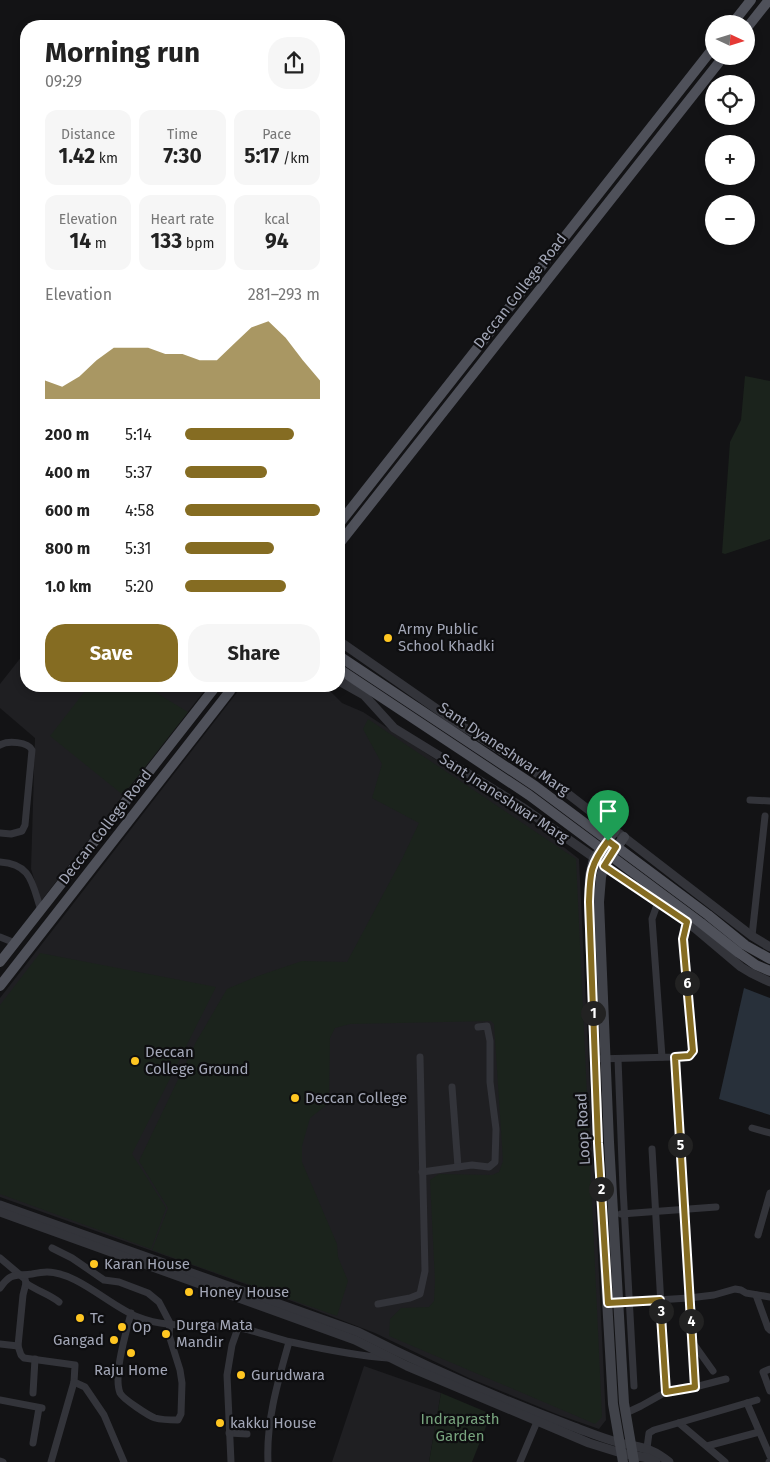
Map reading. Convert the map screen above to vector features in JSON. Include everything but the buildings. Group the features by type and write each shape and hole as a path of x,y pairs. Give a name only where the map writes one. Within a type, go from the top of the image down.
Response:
{"main road":[{"path":"739,15 751,0"},
{"path":"755,18 769,1"},
{"name":"Deccan College Road","path":"345,516 705,58"},
{"name":"Deccan College Road","path":"345,536 717,65"},
{"name":"Sant Dyaneshwar Marg","path":"345,660 535,786 604,845 746,959 770,971"},
{"name":"Sant Dyaneshwar Marg","path":"345,674 378,702 529,795 604,845"},
{"name":"Deccan College Road","path":"0,962 211,692"},
{"name":"Deccan College Road","path":"0,986 228,692"},
{"name":"Loop Road","path":"620,834 604,845 594,859 590,876 589,902 613,1214 613,1404 622,1458"},
{"name":"Loop Road","path":"620,834 613,852 604,866 601,877 599,902 600,1059 613,1303 626,1413 633,1454"},
{"name":"Sant Dyaneshwar Marg","path":"613,852 708,915 745,945 770,959"}],"street":[{"path":"345,644 454,721 542,775 752,936 770,947"},
{"name":"Sant Jnaneshwar Marg","path":"345,684 378,702 394,728 522,807 604,866 687,922 741,966 770,982"},
{"path":"0,745 3,742 8,742 27,745 32,750 25,825 22,831 17,833 0,833"},
{"path":"750,800 770,801"},
{"path":"752,936 764,816"},
{"path":"0,862 16,864 23,868 30,879 42,910"},
{"path":"658,902 652,919 662,1057"},
{"path":"600,1059 689,1056 693,1051 683,939 687,922"},
{"path":"0,937 15,943"},
{"path":"422,1172 472,1165 489,1167 495,1162 496,1129 490,1082 490,1042 487,1026 478,1027"},
{"path":"378,1304 410,1298 420,1294 425,1271 420,1057"},
{"path":"675,1057 695,1387"},
{"path":"618,1059 634,1386"},
{"path":"452,1087 458,1167"},
{"path":"752,1128 770,1134"},
{"path":"652,1149 666,1392"},
{"path":"758,1235 768,1207 770,1193"},
{"path":"0,1205 358,1332 411,1363 538,1418 622,1458 646,1448 659,1453 669,1462"},
{"path":"613,1214 716,1207"},
{"path":"0,1212 355,1340 391,1358"},
{"path":"52,1248 72,1258 104,1280 119,1282 148,1293 159,1302 170,1323 169,1335 182,1383 181,1414 178,1420 154,1417 122,1398 118,1378 131,1313"},
{"path":"0,1258 20,1274 26,1283 38,1291 52,1296 59,1302"},
{"path":"0,1288 8,1278 20,1274 48,1272 70,1278 131,1313 148,1320 238,1328 260,1332 289,1342 366,1356 391,1358 411,1363"},
{"path":"26,1283 18,1346 21,1355 24,1358 75,1365 74,1382 51,1462"},
{"path":"613,1303 689,1298 714,1295 735,1289 770,1297"},
{"path":"756,1295 770,1330"},
{"path":"232,1462 227,1375 232,1345 238,1328"},
{"path":"692,1341 713,1371"},
{"path":"268,1462 269,1422 278,1379 289,1342"},
{"path":"0,1344 18,1346"},
{"path":"33,1393 35,1359"},
{"path":"770,1369 763,1372 770,1391"},
{"path":"626,1413 666,1392 726,1379"},
{"path":"74,1382 85,1387 104,1415 124,1462"},
{"path":"0,1408 1,1400 40,1408 33,1443"},
{"path":"646,1448 649,1433 654,1430 757,1400"},
{"path":"747,1403 770,1456"},
{"path":"538,1418 619,1442 633,1454 656,1462"},
{"path":"520,1462 538,1418"},
{"path":"680,1423 725,1462"},
{"path":"707,1446 759,1432"},
{"path":"230,1433 247,1434"}],"shaded area":[{"path":"20,659 20,692 203,692 41,901 31,869 35,738 0,708 0,684"},
{"name":"Deccan College","path":"237,692 331,692 342,703 363,712 533,823 579,859 606,1420 599,1429 559,1415 469,1378 375,1333 271,1293 0,1197 0,998"},
{"path":"744,988 770,998 770,1115 719,1099"},
{"path":"364,1366 441,1393 429,1462 332,1462"}],"green space":[{"path":"745,376 770,381 770,539 725,554 722,553 730,442 741,420"},
{"path":"84,692 155,692 188,712 123,795 50,736"},
{"path":"368,719 576,859 602,1417 595,1424 389,1336 390,1319 401,1308 429,1307 434,1301 435,1281 430,1180 439,1174 492,1175 499,1172 503,1161 494,1024 491,1021 350,1024 335,1028 330,1038 329,1103 310,1118 302,1146 302,1162 337,1244 338,1257 348,1281 337,1316 152,1250 168,1208 139,1161 196,1042 227,989 302,961 347,962 419,823 372,798 382,764 363,729"},
{"path":"40,953 216,987 132,1154 166,1208 151,1249 0,1194 0,1005"},
{"name":"Indraprasth Garden","path":"441,1393 491,1414 472,1462 429,1462"}],"place":[{"name":"Army Public School Khadki","path":"388,638"},
{"name":"Deccan College Ground","path":"135,1061"},
{"name":"Deccan College","path":"295,1098"},
{"name":"Karan House","path":"94,1264"},
{"name":"Honey House","path":"189,1292"},
{"name":"Tc","path":"80,1318"},
{"name":"Op","path":"122,1327"},
{"name":"Durga Mata Mandir","path":"166,1334"},
{"name":"Gangad","path":"114,1340"},
{"name":"Raju Home","path":"131,1353"},
{"name":"Gurudwara","path":"241,1375"},
{"name":"kakku House","path":"220,1423"}],"route":[{"path":"608,841 616,847 604,866 687,922 683,939 693,1051 689,1056 675,1057 695,1387 666,1392 660,1300 608,1303 598,1143 589,902 590,876 594,859 608,841"}]}
